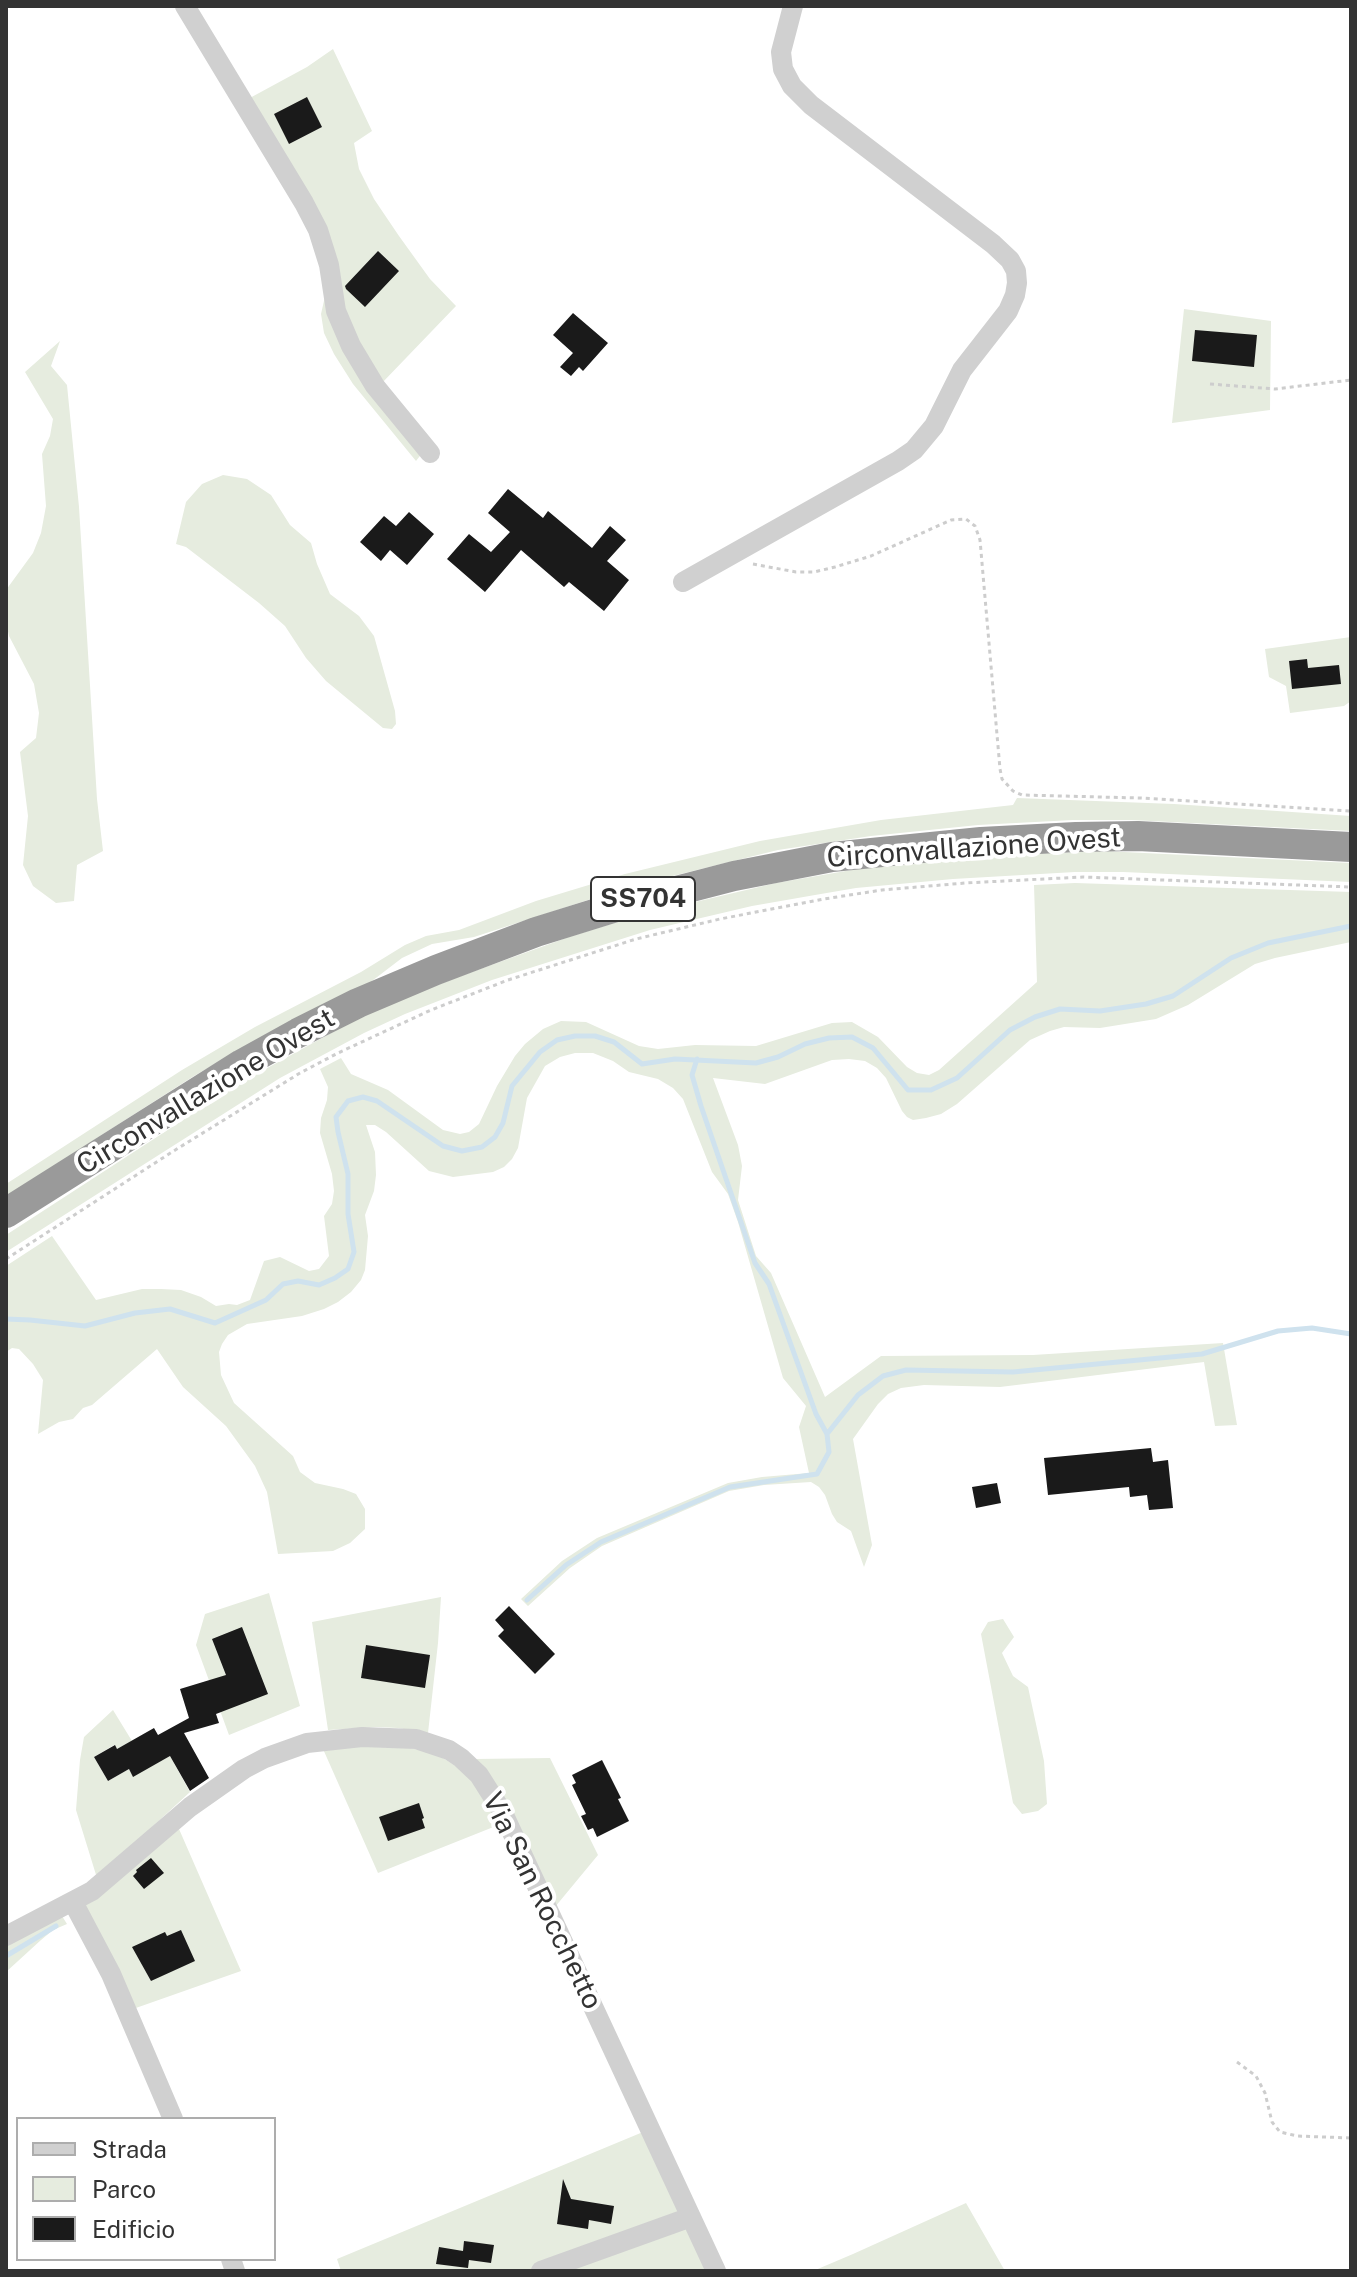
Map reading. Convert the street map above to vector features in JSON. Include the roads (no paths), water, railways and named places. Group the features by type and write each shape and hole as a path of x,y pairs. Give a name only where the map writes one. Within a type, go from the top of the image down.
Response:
{"highway":[{"name":"Circonvallazione Ovest","path":"6,1213 229,1072 358,1003 536,932 626,904 788,865 868,852 968,843 1138,836 1351,847"}],"street":[{"path":"185,6 318,230 329,265 336,311 351,346 375,386 430,453"},
{"path":"683,582 914,450 934,426 962,370 1008,311 1015,295 1016,271 1010,260 993,244 811,105 792,86 783,69 781,52 793,6"},
{"name":"Via San Rocchetto","path":"6,1936 73,1902 106,1881 190,1807 234,1775 265,1758 307,1743 362,1737 416,1739 449,1750 479,1775 503,1813 716,2271"},
{"path":"73,1902 111,1974 172,2117"},
{"path":"541,2271 691,2217"}],"waterway":[{"path":"6,1319 85,1326 135,1313 170,1309 215,1323 266,1300 283,1284 298,1281 319,1285 335,1278 348,1269 354,1252 348,1214 348,1174 336,1117 348,1101 363,1097 377,1101 443,1146 462,1151 482,1147 495,1137 503,1123 512,1086 540,1052 557,1040 575,1036 595,1036 614,1042 642,1064 675,1059 756,1063 805,1044 852,1037 873,1048 908,1090 931,1090 957,1078 1010,1030 1035,1017 1060,1009 1100,1011 1146,1004 1173,996 1231,958 1268,943 1351,926"},
{"path":"527,1600 566,1565 601,1542 730,1487 817,1474 829,1452 827,1434 816,1414 769,1284 755,1263 701,1106 692,1075 697,1059"},
{"path":"827,1434 858,1395 883,1376 906,1370 1013,1372 1202,1354 1278,1331 1312,1328 1351,1334"},
{"path":"6,1956 56,1926"}]}
